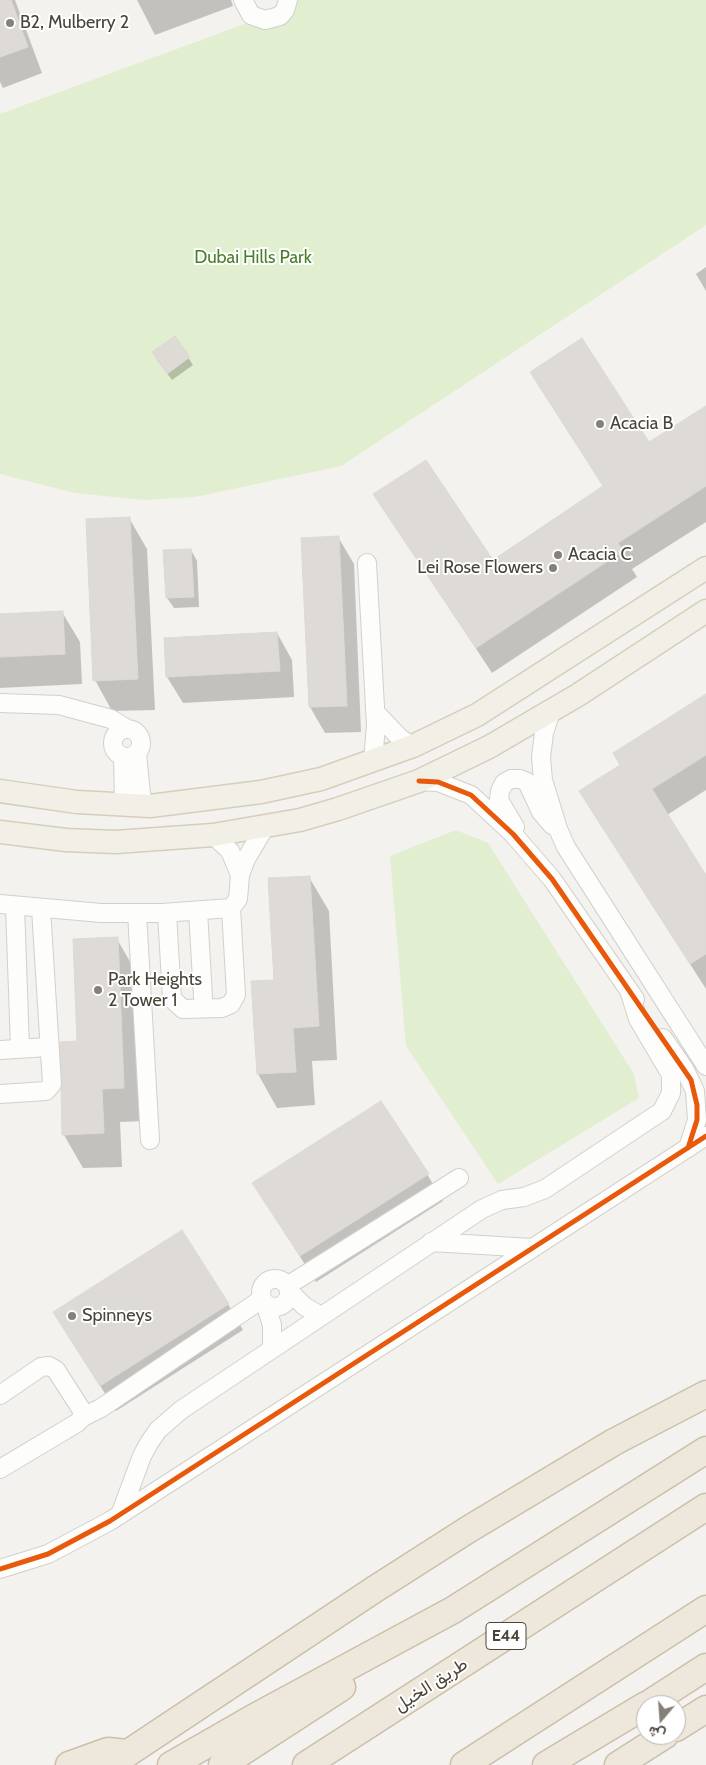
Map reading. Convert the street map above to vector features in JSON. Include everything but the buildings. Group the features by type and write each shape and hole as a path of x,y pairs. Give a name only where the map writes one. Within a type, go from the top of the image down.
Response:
{"highway":[{"path":"70,1765 108,1751 119,1759 367,1594 469,1529 606,1447 706,1394"},
{"path":"171,1765 238,1726 444,1614 706,1450"},
{"name":"طريق الخيل","path":"306,1765 706,1506"},
{"path":"464,1765 706,1609"},
{"path":"222,1765 419,1638 436,1624 444,1614"},
{"path":"662,1695 706,1667"},
{"path":"686,1722 706,1709"},
{"path":"546,1765 636,1711"},
{"path":"618,1765 649,1745"}],"main road":[{"path":"0,791 77,802 150,806 261,792 321,779 413,746 498,703 706,568"},
{"path":"0,832 66,840 116,842 212,835 265,827 338,809 419,781 489,747 551,711 706,611"}],"street":[{"path":"243,0 251,15 265,20 280,16 285,10 288,0"},
{"path":"367,563 375,712 373,761"},
{"path":"0,703 46,703 111,718 120,734"},
{"path":"551,711 544,733 541,757 543,780 558,830 566,847 685,1036 706,1066"},
{"path":"375,712 401,739 413,746"},
{"path":"120,734 137,732 142,746 130,756 124,804"},
{"path":"120,734 114,748 130,756 141,794 144,801 150,806"},
{"path":"528,850 499,800 500,791 504,784 511,779 520,778 527,782 541,812 548,822 558,830"},
{"path":"419,781 447,785 471,795 485,806 528,850 552,879 691,1080 697,1105 697,1120 688,1148"},
{"path":"167,913 172,999 183,1009 222,1008 231,1004 236,995 231,908 238,899 240,875 246,859 265,827"},
{"path":"212,835 230,851 240,875"},
{"path":"20,1048 8,933 7,905 41,909 137,913 167,913 231,908"},
{"path":"0,1094 49,1089 52,1084 48,1047 41,909"},
{"path":"198,911 203,997"},
{"path":"137,913 150,1140"},
{"path":"120,1515 142,1456 158,1430 181,1410 272,1347 492,1204 524,1197 545,1189 662,1111 671,1093 670,1075 638,1019 629,990"},
{"path":"685,1036 706,1051"},
{"path":"0,1050 48,1047"},
{"path":"0,1569 48,1554 120,1515 706,1136"},
{"path":"288,1289 459,1178"},
{"path":"431,1242 532,1248"},
{"path":"288,1289 304,1306 322,1316"},
{"path":"264,1301 278,1307 288,1299 288,1289"},
{"path":"264,1301 272,1325 272,1347"},
{"path":"0,1469 77,1423 83,1416 101,1408 264,1301"},
{"path":"0,1395 41,1367 49,1366 56,1370 81,1409 83,1416"}],"green space":[{"name":"Dubai Hills Park","path":"299,0 706,0 706,225 341,466 195,497 144,500 75,493 0,474 0,114 277,12"},
{"path":"456,830 488,843 634,1074 639,1098 498,1184 406,1046 390,856"}],"cycle path":[{"path":"419,781 438,782 471,795 513,834 552,879 691,1080 697,1105 697,1120 688,1148"},
{"path":"0,1569 48,1554 110,1521 706,1136"}],"place":[{"name":"B2, Mulberry 2","path":"10,23"},
{"name":"Acacia B","path":"600,424"},
{"name":"Acacia C","path":"558,555"},
{"name":"Lei Rose Flowers","path":"553,568"},
{"name":"Park Heights 2 Tower 1","path":"98,990"},
{"name":"Spinneys","path":"72,1316"}]}
